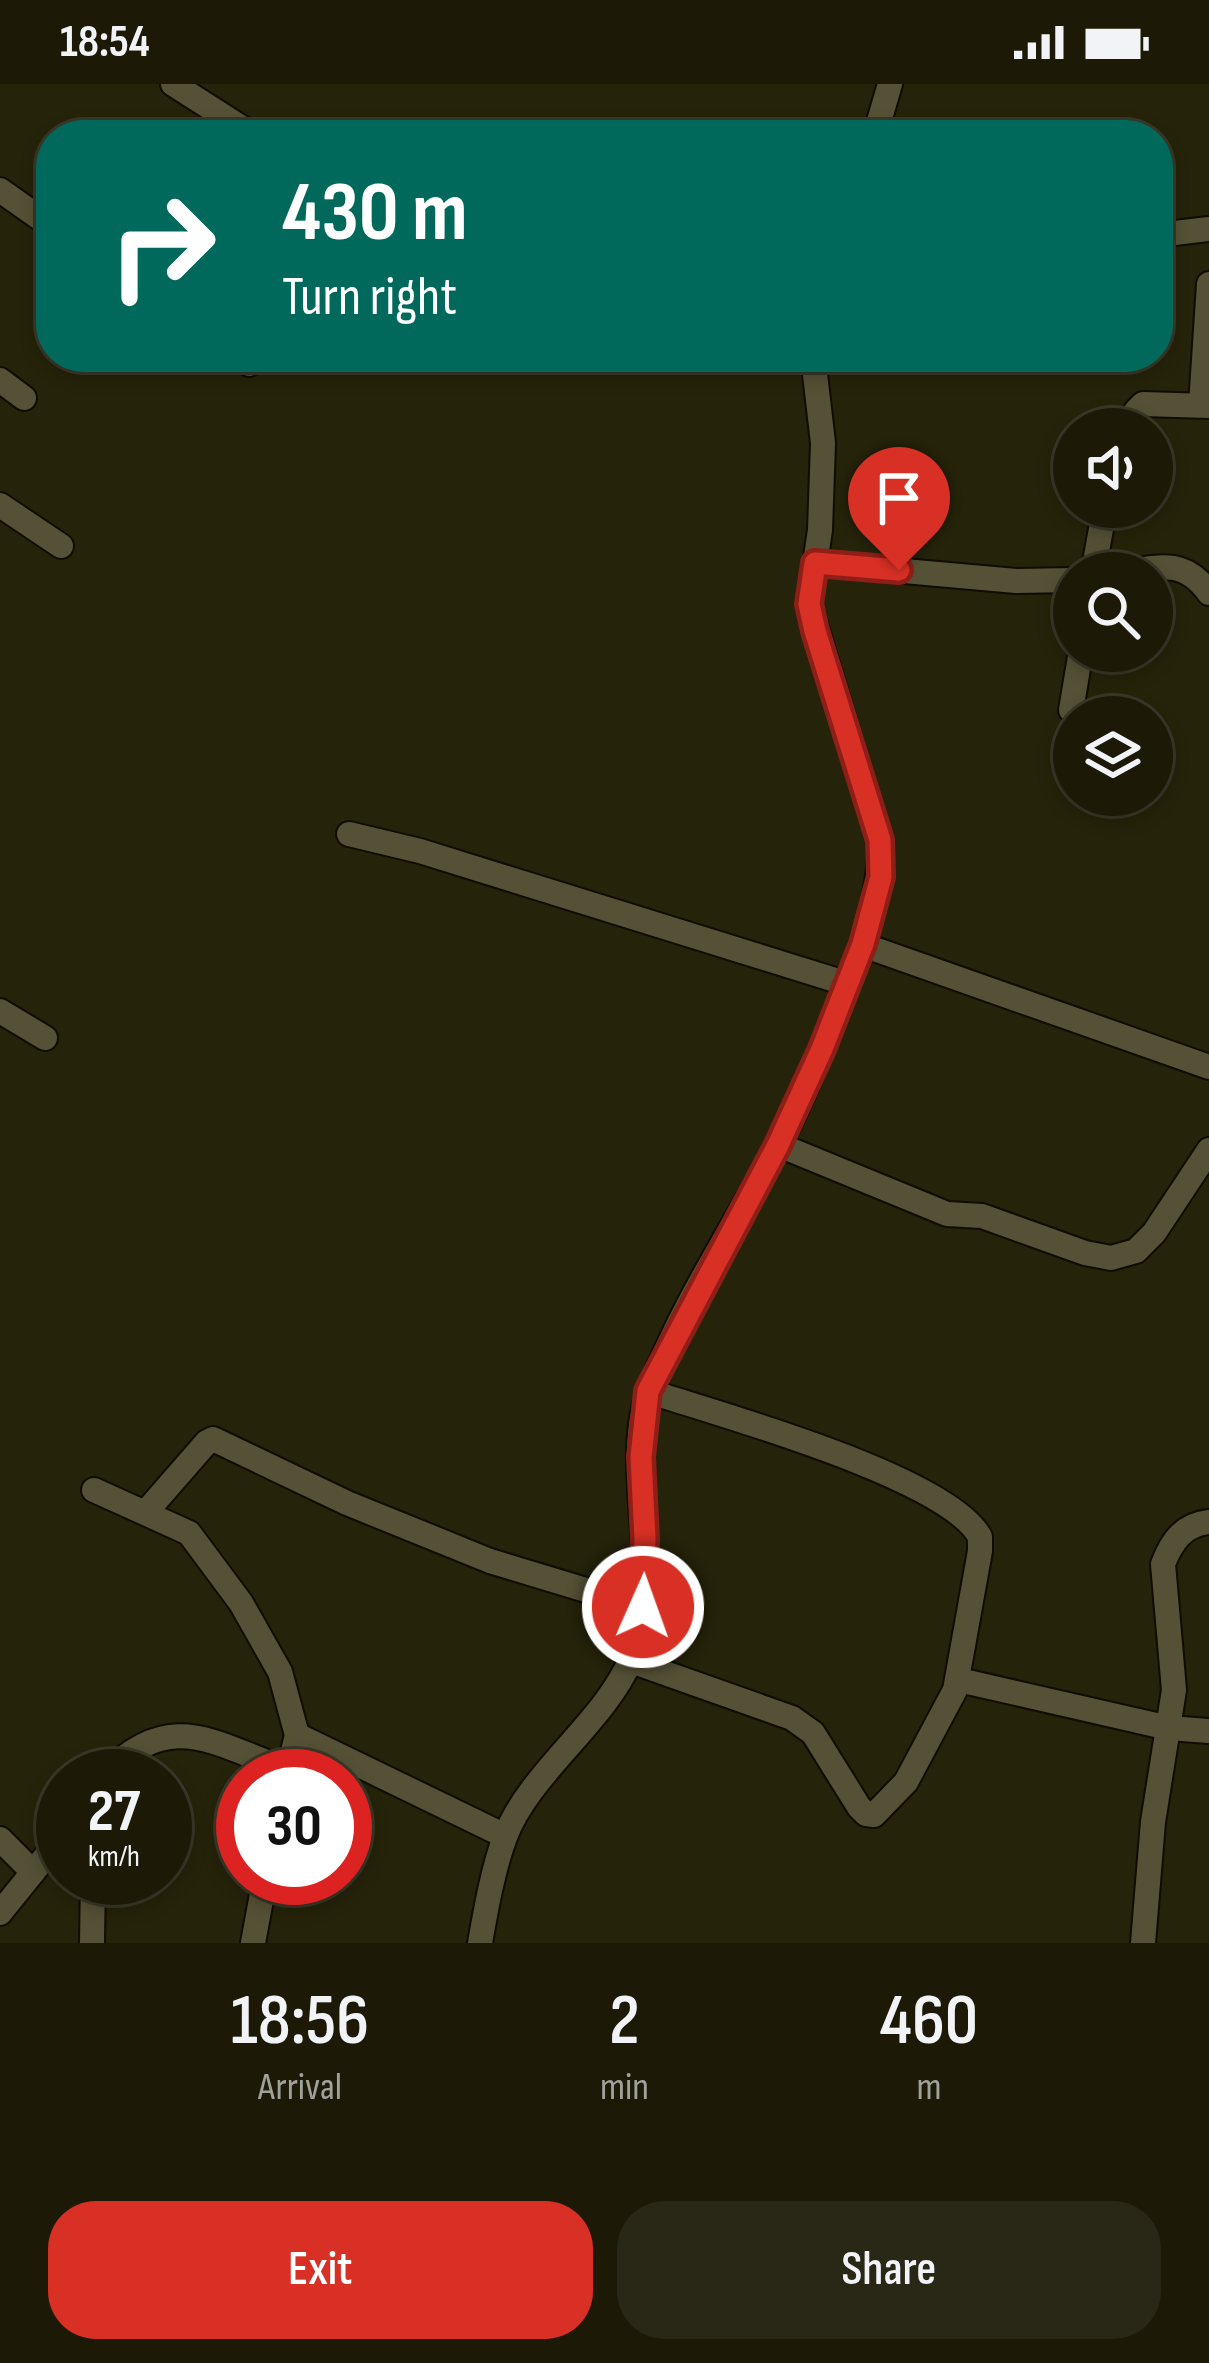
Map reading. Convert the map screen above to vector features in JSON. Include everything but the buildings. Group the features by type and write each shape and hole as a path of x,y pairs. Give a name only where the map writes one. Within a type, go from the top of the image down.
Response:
{"street":[{"path":"173,84 229,120"},
{"path":"879,120 890,84"},
{"path":"0,190 36,215"},
{"path":"1173,233 1209,229"},
{"path":"1139,408 1143,404 1205,405 1209,284"},
{"path":"480,1943 505,1836 631,1660 643,1607 641,1457 648,1391 778,1145 848,984 881,877 880,840 809,604 823,443 815,372"},
{"path":"0,380 24,398"},
{"path":"0,506 61,546"},
{"path":"815,563 1053,580"},
{"path":"1173,568 1196,575 1209,593"},
{"path":"349,834 420,851 848,984"},
{"path":"863,944 1209,1067"},
{"path":"0,1010 45,1038"},
{"path":"778,1145 947,1214 982,1216 1112,1258 1136,1251 1154,1233 1209,1150"},
{"path":"631,1660 793,1718 813,1732 859,1807 874,1815 906,1782 959,1680 980,1551 975,1528 930,1496 867,1465 648,1391"},
{"path":"146,1512 213,1439 347,1503 490,1561 643,1607"},
{"path":"94,1490 189,1533 241,1603 280,1672 297,1735 293,1749"},
{"path":"1143,1943 1153,1822 1174,1690 1163,1564 1171,1544 1184,1531 1209,1522"},
{"path":"959,1680 1169,1728 1209,1732"},
{"path":"134,1749 152,1738 185,1733 226,1749"},
{"path":"297,1735 505,1836"},
{"path":"0,1839 33,1872"},
{"path":"0,1912 36,1868"},
{"path":"92,1905 92,1943"},
{"path":"254,1943 260,1905"}],"route":[{"path":"643,1607 641,1457 648,1391 778,1145 822,1049 863,944 881,877 880,840 809,604 815,563 899,570"}]}
